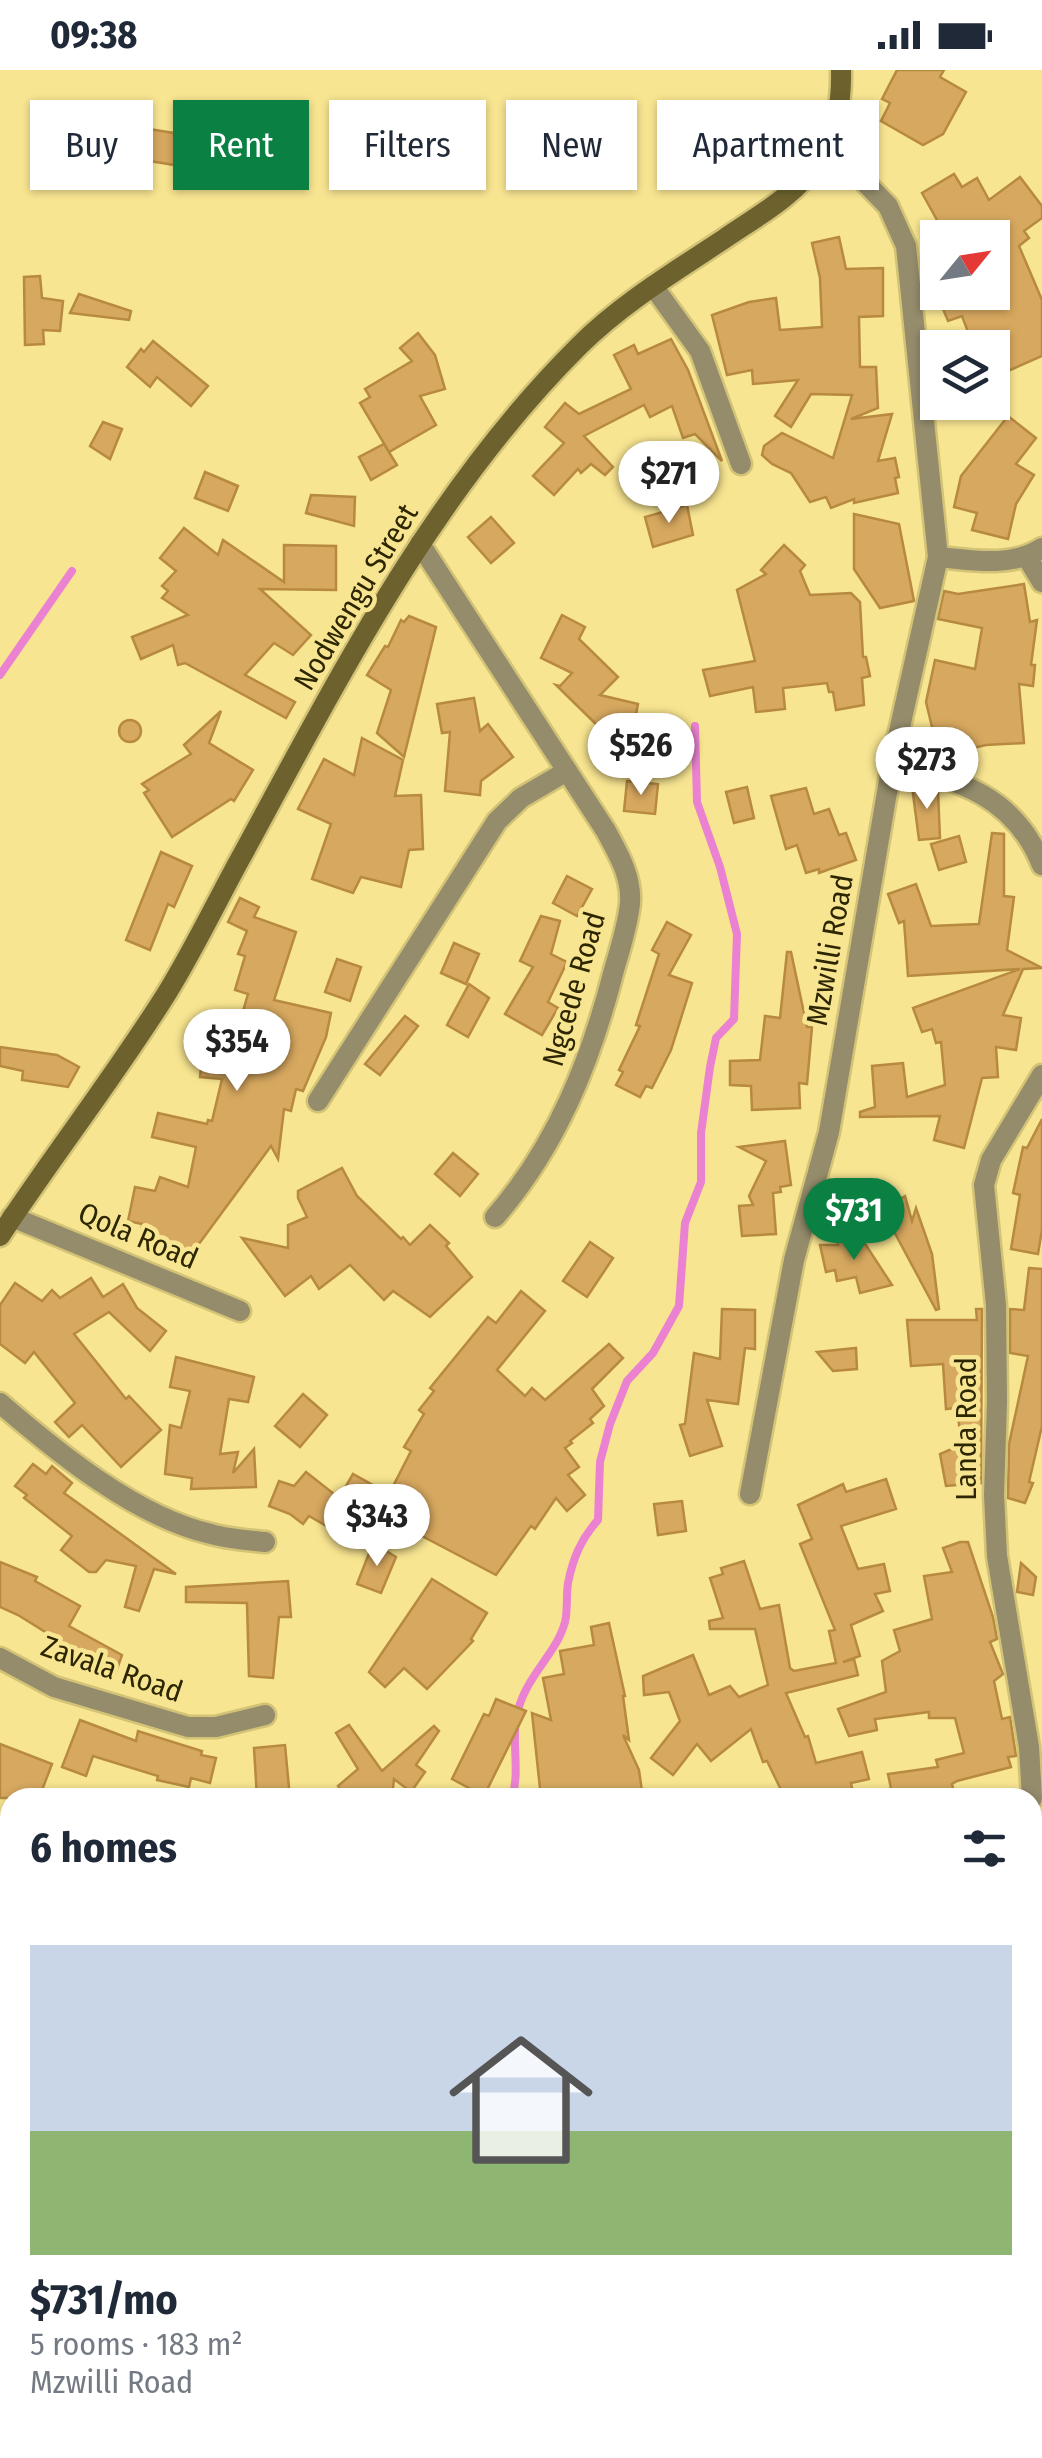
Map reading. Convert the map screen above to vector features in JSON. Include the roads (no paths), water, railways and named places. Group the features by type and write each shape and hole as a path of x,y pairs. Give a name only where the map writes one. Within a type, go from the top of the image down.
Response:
{"street":[{"name":"Nodwengu Street","path":"840,100 841,70"},
{"name":"Nodwengu Street","path":"0,1236 167,992 286,775 447,502 580,345 653,286 792,190"},
{"name":"Mzwilli Road","path":"750,1494 794,1260 829,1132 892,763 938,557 906,246 888,206 873,190"},
{"path":"653,286 700,351 741,464"},
{"name":"Ngcede Road","path":"420,544 606,831 625,867 630,900 600,1026 582,1077 540,1156 495,1217"},
{"path":"938,557 992,562 1035,553 1042,582"},
{"path":"892,763 956,780 979,791 1026,831 1042,866"},
{"path":"318,1101 497,821 522,798 567,771"},
{"name":"Landa Road","path":"1032,1788 1030,1747 998,1556 994,1494 998,1402 996,1305 984,1185 991,1160 1042,1075"},
{"name":"Qola Road","path":"12,1216 240,1311"},
{"path":"0,1403 92,1475 148,1508 210,1534 264,1542"},
{"name":"Zavala Road","path":"0,1658 54,1687 188,1727 216,1726 265,1715"}],"waterway":[{"path":"0,675 72,571"},
{"path":"514,1788 516,1719 525,1691 561,1634 572,1565 598,1520 600,1462 610,1424 627,1381 653,1353 679,1306 685,1223 701,1182 701,1133 710,1067 716,1038 734,1019 737,934 720,867 697,802 695,726"}]}
